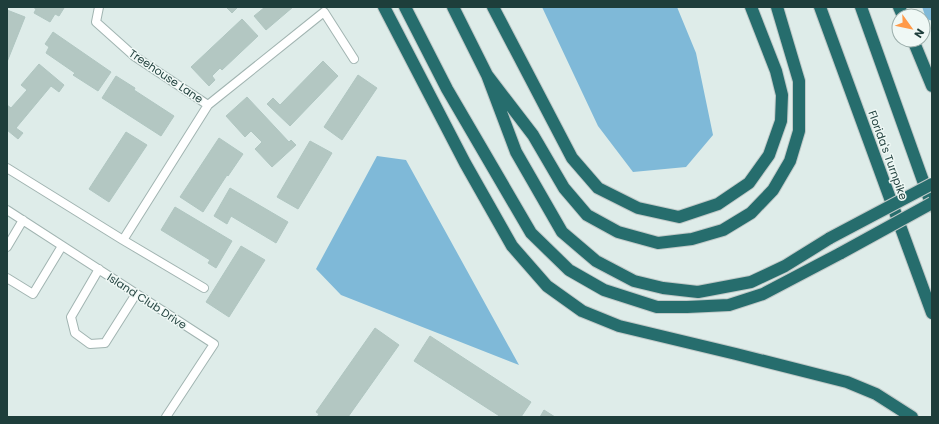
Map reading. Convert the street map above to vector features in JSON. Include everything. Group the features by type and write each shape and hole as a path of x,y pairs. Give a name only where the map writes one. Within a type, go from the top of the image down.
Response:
{"highway":[{"path":"384,7 465,163 512,246 547,286 582,312 619,326 847,382 876,394 912,417"},
{"path":"405,7 447,89 531,233 569,270 604,290 657,307 688,308 729,305 764,294 932,204 861,7"},
{"path":"452,7 487,75 516,152 562,232 596,262 634,281 663,288 698,292 750,282 785,266 830,238 932,184"},
{"path":"493,7 572,158 598,188 638,208 679,217 718,204 749,183 769,155 781,121 782,95 776,71 751,7"},
{"path":"487,75 533,135 564,188 587,215 618,232 658,243 692,239 722,230 751,213 773,190 790,161 799,131 799,81 777,7"},
{"name":"Florida's Turnpike","path":"820,7 932,313"},
{"path":"916,48 932,86"}],"lane":[{"name":"Treehouse Lane","path":"99,7 96,22 134,56 208,105 324,12 354,59"},
{"path":"123,240 208,105"},
{"path":"7,168 204,288"},
{"name":"Island Club Drive","path":"7,210 214,344 166,417"},
{"path":"7,247 23,220"},
{"path":"7,278 33,294 62,246"},
{"path":"98,269 71,317 75,333 90,344 105,343 136,294"}],"water":[{"path":"542,7 677,7 696,53 713,135 686,167 633,172 598,126"},
{"path":"377,156 406,160 519,365 341,295 316,269"}],"building":[{"path":"33,7 64,8 59,16 55,14 50,22 34,13 36,9"},
{"path":"226,7 238,7 232,13"},
{"path":"265,7 293,7 266,30 254,16"},
{"path":"7,10 25,17 7,62"},
{"path":"242,19 258,36 222,70 220,68 212,76 215,80 209,86 191,67"},
{"path":"53,32 111,72 98,91 73,75 75,73 46,53 49,47 45,44"},
{"path":"323,61 338,76 290,126 267,104 273,98 280,105"},
{"path":"39,64 64,85 59,92 51,86 16,128 23,133 18,139 7,130 7,105 11,108 27,90 21,85"},
{"path":"358,75 377,88 342,140 324,127"},
{"path":"116,76 135,88 134,90 174,116 161,136 102,98"},
{"path":"247,97 289,142 291,140 296,145 272,167 255,149 262,142 251,131 245,137 226,116"},
{"path":"126,132 147,145 109,202 89,189"},
{"path":"219,138 243,154 228,176 227,175 203,212 180,197"},
{"path":"310,141 332,153 298,209 277,197"},
{"path":"230,188 288,222 276,243 231,216 227,224 214,216"},
{"path":"175,207 232,241 216,268 208,263 210,260 161,230"},
{"path":"241,246 265,260 229,317 206,302"},
{"path":"375,328 399,345 348,417 317,417 319,414 316,412"},
{"path":"430,336 531,402 521,417 501,417 414,361"},
{"path":"544,410 555,417 540,417"}],"waterway":[{"path":"930,7 932,13"}]}
